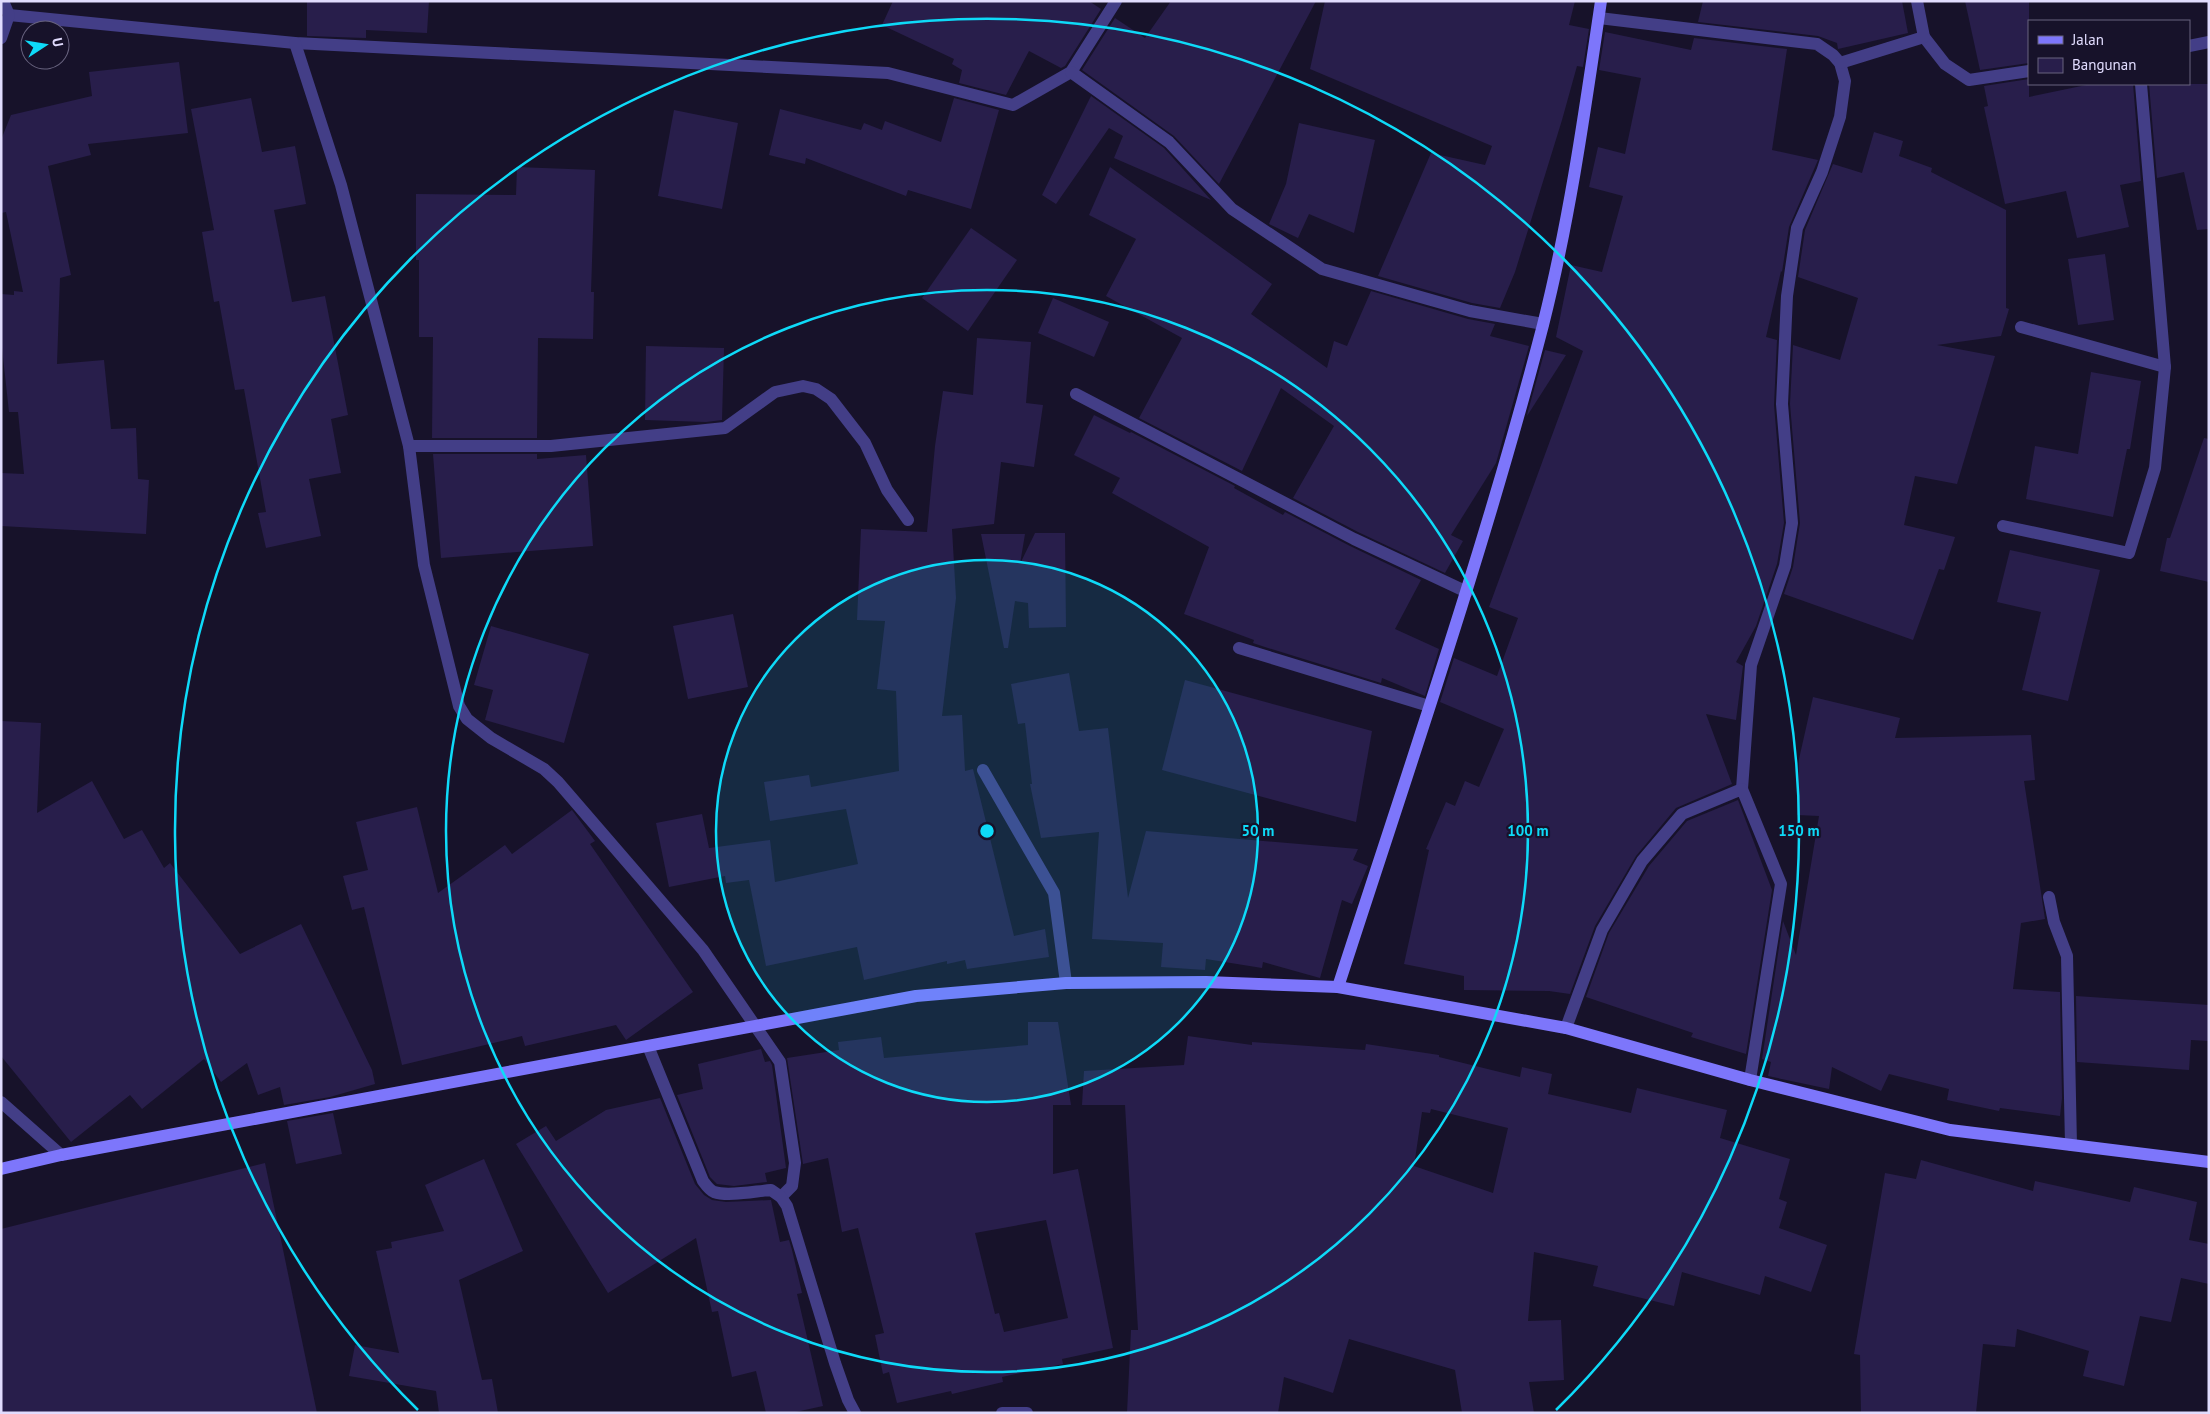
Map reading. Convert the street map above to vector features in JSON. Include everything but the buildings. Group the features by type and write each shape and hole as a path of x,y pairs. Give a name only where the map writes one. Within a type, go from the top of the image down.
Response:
{"street":[{"path":"1,38 9,15 3,1"},
{"path":"9,15 295,43 888,74 1013,105 1071,72 1116,1"},
{"path":"1338,987 1466,592 1543,324 1575,176 1601,1"},
{"path":"1917,1 1924,37 1945,64 1969,80 2028,71"},
{"path":"1598,18 1817,44 1833,55 1840,63 1845,81 1840,118 1822,172 1797,228 1787,296 1782,404 1792,523 1786,566 1751,665 1742,789 1781,884 1750,1080"},
{"path":"1840,63 1924,37"},
{"path":"2190,46 2209,42"},
{"path":"295,43 341,185 408,446 424,565 459,706 467,719 491,738 544,769 558,782 703,950 756,1025 780,1062 795,1163 792,1186 781,1197"},
{"path":"1071,72 1169,142 1232,209 1322,270 1470,311 1543,324"},
{"path":"2003,526 2129,553 2155,468 2165,367 2141,85"},
{"path":"2021,327 2165,367"},
{"path":"408,446 550,446 726,428 775,392 803,386 816,389 831,399 864,443 887,490 908,520"},
{"path":"1076,394 1354,539 1466,592"},
{"path":"1239,648 1430,706"},
{"path":"984,770 1054,893 1066,983"},
{"path":"1566,1028 1602,930 1642,861 1682,814 1742,789"},
{"path":"2049,897 2054,922 2067,956 2071,1145"},
{"path":"1,1169 61,1155 916,996 1066,983 1206,982 1338,987 1566,1028 1750,1080 1950,1130 2209,1162"},
{"path":"648,1046 702,1181 708,1188 715,1192 727,1194 771,1190 781,1197 787,1206 835,1363 848,1400 855,1413"},
{"path":"1,1102 61,1155"},
{"path":"1002,1413 1027,1413"}]}
